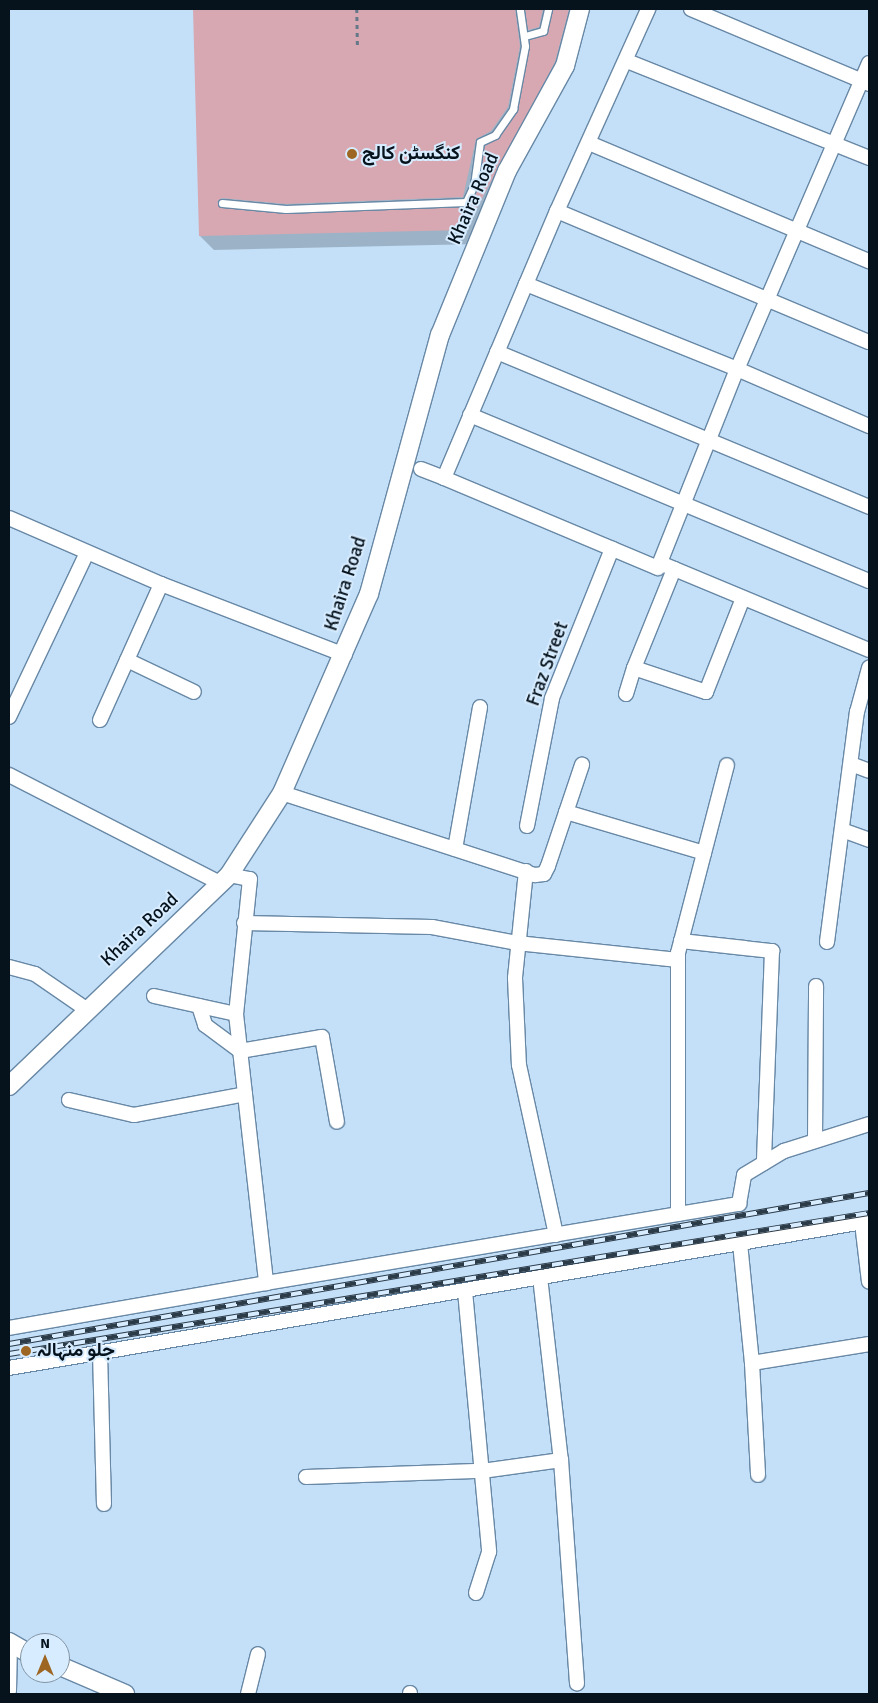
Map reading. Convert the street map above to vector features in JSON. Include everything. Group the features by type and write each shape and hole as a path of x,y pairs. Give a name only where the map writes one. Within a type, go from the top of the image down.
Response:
{"street":[{"name":"Khaira Road","path":"9,1086 86,1009 225,879 282,793 345,655 369,594 440,334 507,171 565,66 580,9"},
{"path":"444,478 557,211 627,61 648,9"},
{"path":"691,9 866,83"},
{"path":"627,61 869,158"},
{"path":"421,469 658,568 766,299 799,231 836,144 866,83 869,63"},
{"path":"589,143 869,260"},
{"path":"557,211 869,342"},
{"path":"526,284 737,369 869,426"},
{"path":"497,352 869,507"},
{"path":"470,415 869,581"},
{"path":"9,518 162,584 345,655"},
{"name":"Fraz Street","path":"527,826 552,698 612,549"},
{"path":"9,717 87,553"},
{"path":"660,564 869,650"},
{"path":"626,694 634,668 674,569"},
{"path":"100,720 162,584"},
{"path":"634,668 706,692 743,598"},
{"path":"128,660 194,692"},
{"path":"827,942 851,764 867,687 869,668"},
{"path":"455,849 480,707"},
{"path":"851,764 869,770"},
{"path":"282,793 526,871 544,874 582,765"},
{"path":"678,1214 678,960 681,941 727,765"},
{"path":"9,775 225,879 250,878 236,1014 266,1283"},
{"path":"566,812 704,853"},
{"path":"842,830 869,840"},
{"path":"526,871 518,943 519,1065 556,1235"},
{"path":"244,922 432,927 518,943 678,960"},
{"path":"681,941 772,951 764,1164"},
{"path":"9,967 34,974 86,1009"},
{"path":"815,1140 816,986"},
{"path":"154,996 236,1014"},
{"path":"199,1006 205,1024 240,1051 322,1037 337,1122"},
{"path":"68,1100 134,1116 245,1094"},
{"path":"9,1328 739,1204 744,1175 815,1140 869,1124"},
{"path":"9,1368 866,1222 869,1282"},
{"path":"740,1243 752,1363 758,1475"},
{"path":"540,1277 561,1460 578,1683"},
{"path":"465,1291 490,1552 476,1593"},
{"path":"752,1363 869,1344"},
{"path":"100,1352 104,1504"},
{"path":"306,1477 482,1471 561,1460"},
{"path":"9,1691 10,1643"},
{"path":"248,1694 258,1654"},
{"path":"70,1670 125,1694"}],"lane":[{"path":"222,203 286,209 466,202 474,184 480,142 495,135 513,109 525,36 520,9"},
{"path":"525,36 543,31 548,9"}],"path":[{"path":"357,9 358,48"}],"building":[{"name":"کنگسٹن کالج","path":"193,9 515,9 520,46 508,107 491,131 476,139 463,197 286,204 222,198 217,202 222,208 286,214 469,206 479,186 485,146 499,138 518,110 530,40 547,34 553,9 569,9 555,62 465,230 199,236"},
{"path":"525,9 543,9 539,27 528,30"}],"railway":[{"path":"9,1344 869,1193"},
{"path":"9,1354 869,1213"}],"place":[{"name":"کنگسٹن کالج","path":"352,154"},
{"name":"جلو منہالہ","path":"26,1351"}]}
